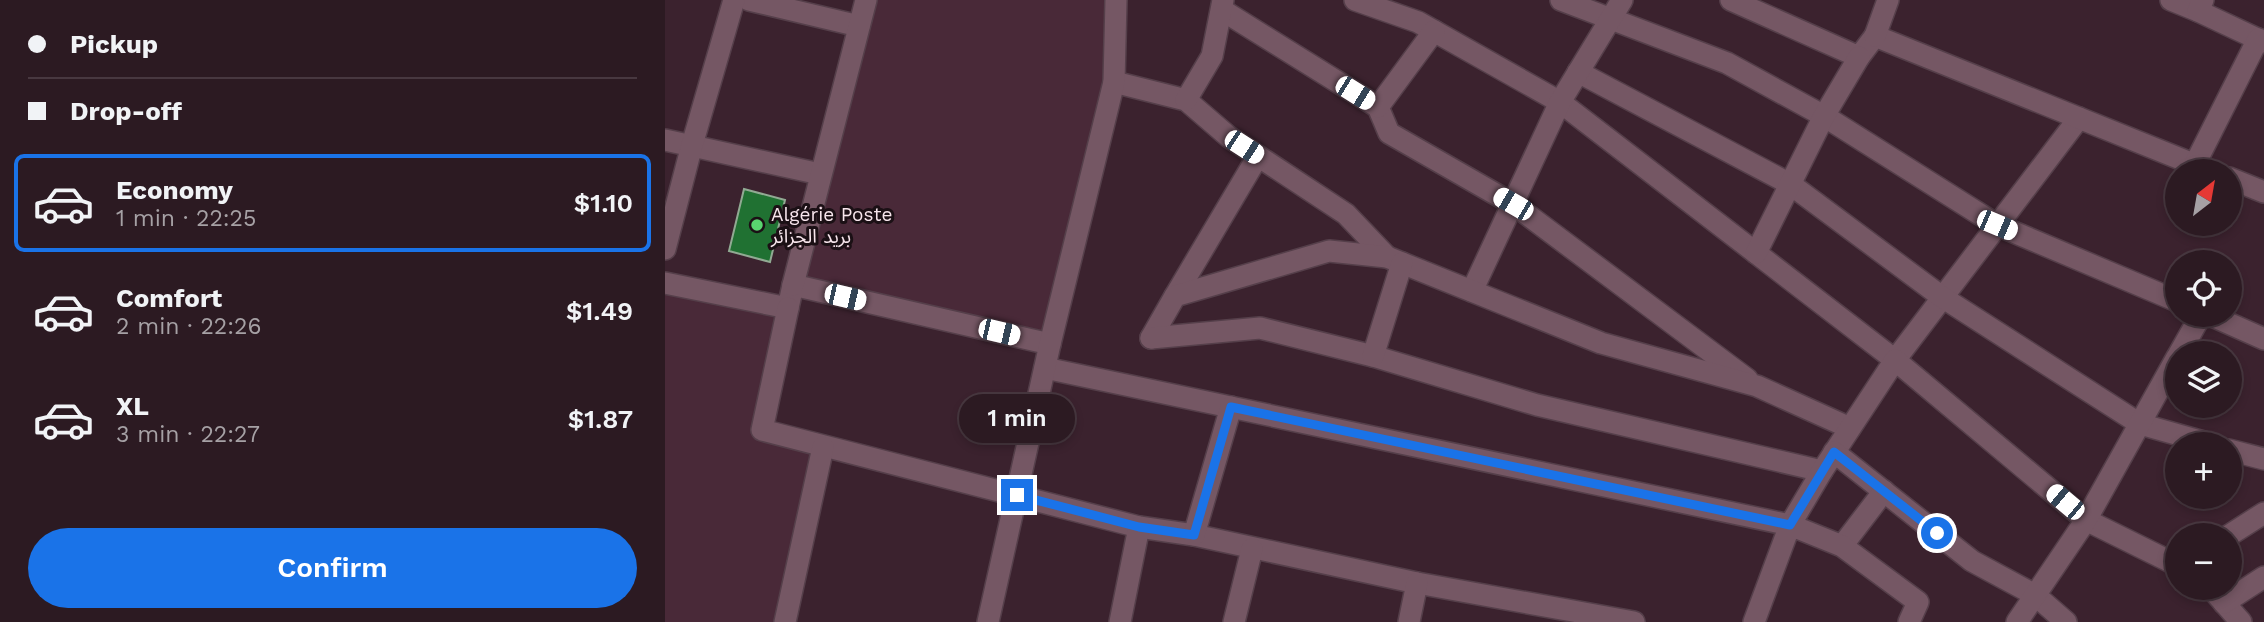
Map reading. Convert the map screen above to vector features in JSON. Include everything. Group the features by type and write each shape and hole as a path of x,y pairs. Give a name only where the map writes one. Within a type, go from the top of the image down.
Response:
{"street":[{"path":"665,249 734,0"},
{"path":"749,0 859,26"},
{"path":"866,0 793,285 762,430 1139,527 1194,535 1417,583 1634,622"},
{"path":"988,622 1050,344 1114,82 1115,0"},
{"path":"1355,0 1418,22 1560,102 1895,360 2087,520 2165,559"},
{"path":"1561,0 1727,63 1823,116 1997,225 2165,296"},
{"path":"1472,291 1560,102 1622,0"},
{"path":"1731,0 1859,57"},
{"path":"1756,253 1823,116 1875,36 1888,0"},
{"path":"2171,0 2200,6 2261,40 2208,159"},
{"path":"1186,100 1212,55 1223,5 1378,107 1389,133 1513,204 1757,386"},
{"path":"1378,107 1434,31"},
{"path":"1875,36 2182,159"},
{"path":"1578,72 1790,184 1942,297 2140,424 2168,432"},
{"path":"1114,82 1186,100 1229,137 1346,214 1395,260"},
{"path":"1754,622 1790,525 1834,452 1895,360 2079,118"},
{"path":"665,140 820,174"},
{"path":"1258,156 1151,338 1260,328 1373,356 1537,405 1822,471"},
{"path":"2242,183 2264,192"},
{"path":"1175,296 1329,251 1395,260 1601,343 1757,386 1850,428"},
{"path":"1373,356 1395,260"},
{"path":"665,284 788,308"},
{"path":"793,285 1050,344"},
{"path":"2237,327 2264,339"},
{"path":"1045,368 1790,525 1842,546 1918,602 1909,622"},
{"path":"2017,622 2087,520 2165,379"},
{"path":"1194,535 1231,407"},
{"path":"785,622 823,447"},
{"path":"1834,452 1972,561 2035,595 2066,622"},
{"path":"2242,453 2264,459"},
{"path":"1842,546 1884,491"},
{"path":"2242,527 2264,513"},
{"path":"1120,622 1139,527"},
{"path":"1234,622 1252,549"},
{"path":"2242,585 2264,576"},
{"path":"1409,622 1417,583"},
{"path":"2222,600 2241,622"}],"shaded area":[{"path":"865,0 1116,0 1114,82 1050,344 793,285"},
{"path":"665,284 788,308 762,430 823,447 785,622 665,622"}],"building":[{"name":"Algérie Poste بريد الجزائر","path":"744,189 785,200 770,262 729,251"}],"place":[{"name":"Algérie Poste بريد الجزائر","path":"757,225"}],"route":[{"path":"1017,495 1139,527 1194,535 1231,407 1790,525 1834,452 1937,533"}]}
